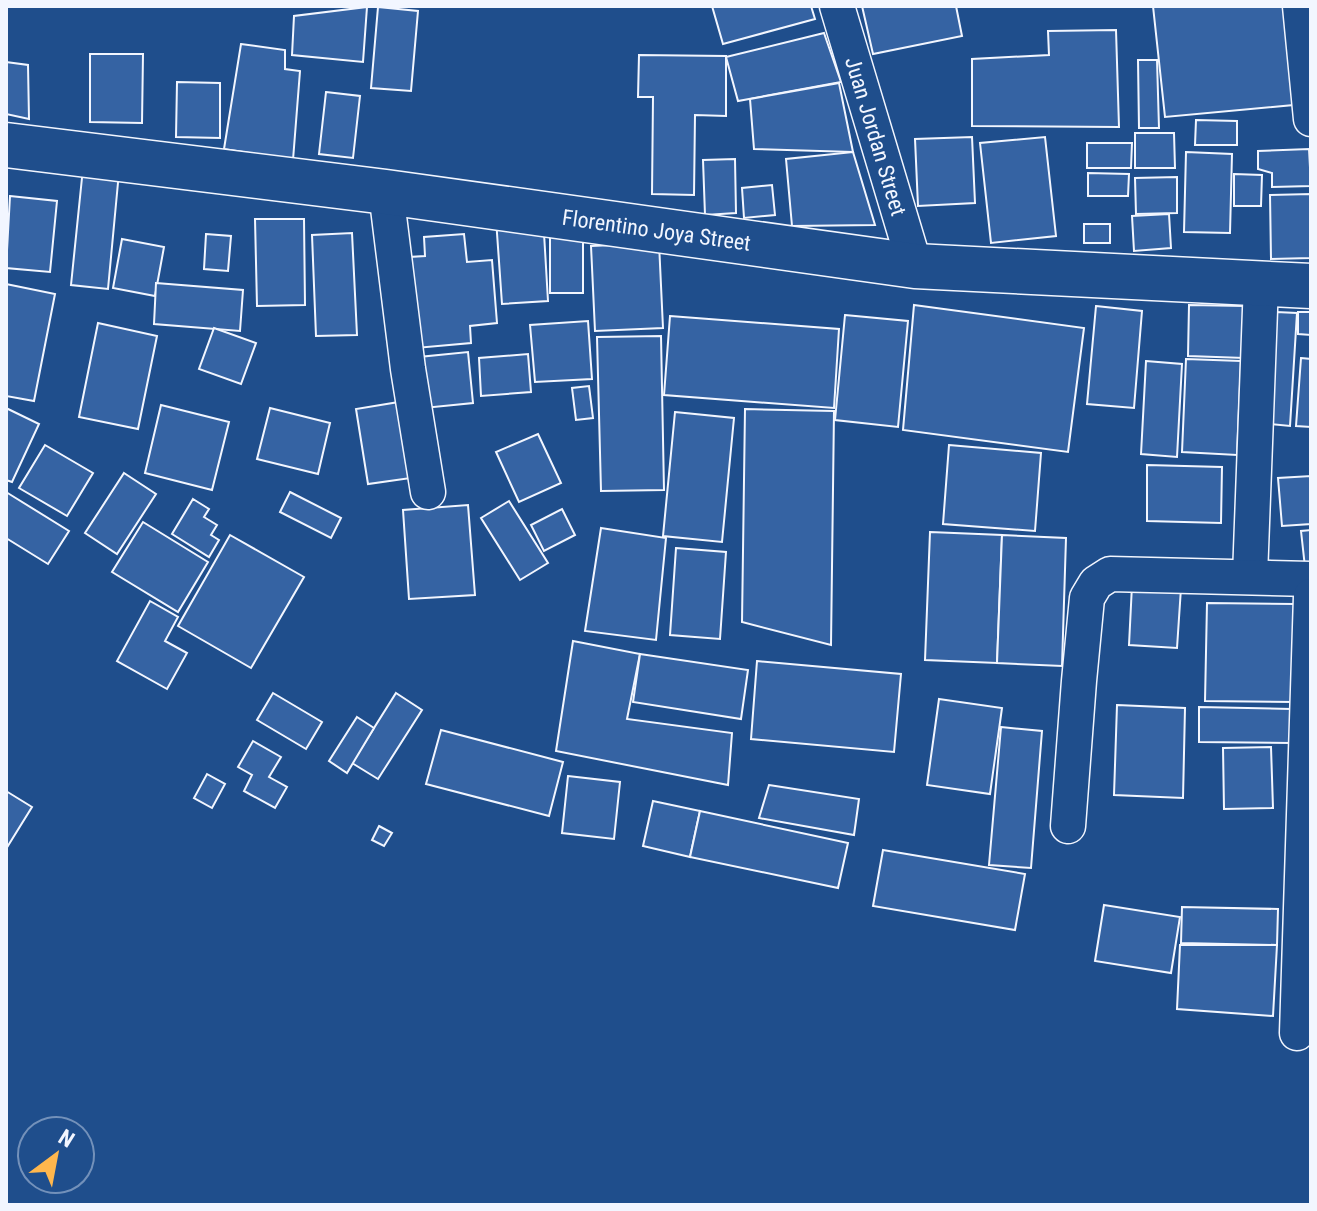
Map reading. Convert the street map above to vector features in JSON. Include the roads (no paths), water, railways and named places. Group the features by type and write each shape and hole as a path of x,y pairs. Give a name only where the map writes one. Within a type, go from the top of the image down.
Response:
{"street":[{"name":"Juan Jordan Street","path":"837,6 915,266"},
{"path":"1300,6 1311,119"},
{"name":"Florentino Joya Street","path":"6,145 386,192 915,266 1311,286"},
{"path":"386,192 408,369 428,492"},
{"path":"1250,576 1261,283"},
{"path":"1068,826 1087,598 1096,583 1110,574 1311,579"},
{"path":"1297,1033 1311,596"}]}
